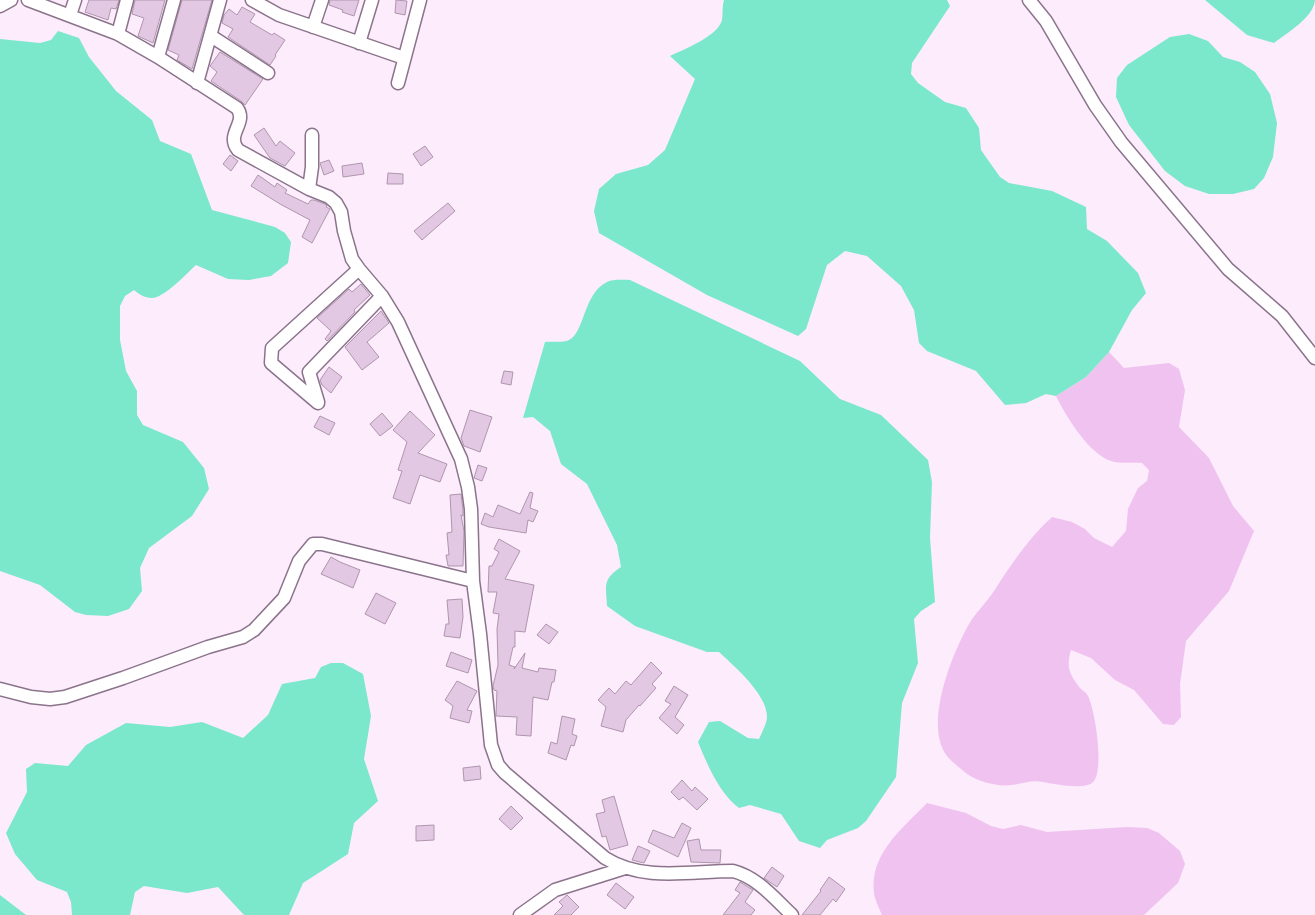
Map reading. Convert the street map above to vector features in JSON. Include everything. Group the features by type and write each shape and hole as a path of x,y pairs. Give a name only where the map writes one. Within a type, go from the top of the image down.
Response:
{"street":[{"path":"0,6 11,0"},
{"path":"28,0 118,34 158,57 237,108 240,118 233,139 234,145 238,150 329,197 336,203 341,212 348,247 359,269 382,296 398,322 461,459 471,509 472,581 480,634 491,745 498,765 505,774 605,858 625,868 662,874 727,871 743,873 753,878 792,915"},
{"path":"70,15 75,0"},
{"path":"118,34 127,0"},
{"path":"158,57 174,0"},
{"path":"196,83 220,0"},
{"path":"252,0 271,5 313,27 404,58"},
{"path":"313,27 322,0"},
{"path":"359,43 372,0"},
{"path":"398,83 420,0"},
{"path":"1029,0 1046,21 1095,105 1121,142 1228,269 1282,316 1315,358"},
{"path":"211,36 268,73"},
{"path":"309,188 312,166 312,135"},
{"path":"359,269 272,348 271,363 318,403 309,372 382,296"},
{"path":"0,689 50,699 65,697 124,678 208,647 243,637 254,630 281,602 288,590 299,561 314,544 322,544 472,581"},
{"path":"520,915 555,890 625,868"}],"shaded area":[{"path":"724,0 947,0 950,6 912,63 911,74 918,83 945,102 966,108 979,128 981,150 1000,177 1009,183 1052,191 1086,207 1087,229 1107,241 1138,273 1146,293 1132,310 1109,352 1086,377 1056,396 1046,394 1026,403 1005,405 976,371 927,351 919,343 914,310 901,286 867,256 845,251 827,265 806,329 798,336 707,295 599,233 594,211 599,189 616,174 648,165 665,150 695,79 670,56 708,37 719,26 722,20"},
{"path":"1205,0 1315,0 1305,18 1274,43 1247,35"},
{"path":"58,31 79,38 89,57 116,91 152,120 160,141 191,154 212,210 275,227 285,233 291,242 288,263 271,276 249,280 228,279 196,265 163,294 149,298 142,296 134,290 125,296 120,306 120,340 126,371 137,391 137,415 143,425 183,442 204,468 209,489 192,516 149,548 140,568 142,591 129,609 108,616 86,615 75,612 40,585 0,571 0,39 40,43 51,40"},
{"path":"1189,34 1208,41 1223,57 1240,62 1255,72 1270,94 1277,123 1273,157 1264,178 1254,189 1233,194 1209,194 1185,186 1165,171 1129,125 1116,97 1117,78 1127,65 1170,37"},
{"path":"630,280 800,361 840,399 881,415 928,460 932,482 930,538 935,602 921,611 914,619 918,663 902,703 896,777 866,821 858,828 827,840 820,848 799,841 781,814 750,805 739,808 725,794 710,769 698,742 709,722 720,721 748,738 759,739 767,717 762,699 749,681 719,652 707,652 635,626 607,606 606,584 611,576 621,567 617,545 587,484 561,464 550,431 533,417 523,418 545,342 569,340 574,336 593,295 599,288 609,281"},
{"path":"1109,352 1124,368 1169,363 1179,369 1185,390 1179,427 1209,458 1233,506 1254,531 1229,591 1186,641 1180,684 1181,717 1174,725 1163,724 1134,690 1115,680 1091,658 1071,650 1069,666 1071,674 1076,683 1088,696 1096,725 1098,764 1094,781 1085,786 1078,786 1036,781 998,785 978,780 967,774 947,756 940,743 938,727 939,709 948,671 969,624 1021,552 1052,517 1072,522 1085,529 1094,538 1112,547 1126,531 1128,509 1138,488 1147,481 1149,470 1142,463 1111,461 1102,457 1094,450 1079,433 1056,396 1086,377"},
{"path":"331,663 343,663 363,674 371,716 364,759 378,801 354,823 348,854 303,883 289,915 244,915 218,887 187,893 144,886 135,892 130,915 72,915 71,902 67,892 37,880 15,854 6,833 27,792 26,769 35,763 68,766 86,745 126,723 170,727 202,722 243,738 268,715 282,684 315,678 321,667"},
{"path":"927,803 966,813 991,826 1003,829 1021,825 1047,832 1127,827 1147,828 1159,833 1180,851 1185,864 1178,883 1144,915 882,915 874,893 874,879 877,866 882,854 898,832"},
{"path":"0,895 26,915 0,915"}],"building":[{"path":"89,0 119,0 116,9 111,8 108,20 85,12"},
{"path":"135,0 165,0 153,43 138,36 144,18 132,14"},
{"path":"182,0 212,0 192,69 177,60 179,55 168,50"},
{"path":"330,0 359,0 354,16 329,5"},
{"path":"396,0 407,1 405,15 395,13"},
{"path":"242,7 255,14 250,22 285,40 270,65 228,37 233,29 222,23 224,15 229,9 237,15"},
{"path":"220,52 263,79 245,105 211,81 217,72 210,66"},
{"path":"264,128 276,146 280,141 295,153 285,166 270,158 254,135"},
{"path":"425,146 433,157 421,166 413,154"},
{"path":"230,155 238,161 231,171 223,164"},
{"path":"329,160 334,171 324,175 320,163"},
{"path":"362,163 364,174 343,177 342,166"},
{"path":"388,173 403,174 403,184 387,184"},
{"path":"258,175 275,187 277,183 287,190 285,193 308,204 311,200 314,200 325,204 330,209 312,243 302,237 310,220 251,186"},
{"path":"448,203 455,211 422,240 414,231"},
{"path":"361,284 370,295 327,341 325,339 331,331 317,318 349,289 352,292"},
{"path":"381,311 389,323 367,342 379,357 362,370 345,347"},
{"path":"329,367 342,377 331,393 322,385 320,380"},
{"path":"504,371 513,372 511,385 501,383"},
{"path":"470,410 492,417 480,452 464,446 461,438"},
{"path":"410,411 435,435 418,453 447,464 440,482 420,475 410,504 393,498 402,471 398,470 407,442 393,430"},
{"path":"382,413 393,426 380,436 370,424"},
{"path":"320,416 335,423 329,435 314,427"},
{"path":"478,465 487,468 482,481 474,478"},
{"path":"530,492 533,493 530,508 538,511 533,522 528,520 526,533 481,524 485,513 493,517 498,505 520,514"},
{"path":"461,494 463,516 461,515 464,531 463,566 448,566 446,555 449,555 447,533 452,532 450,495"},
{"path":"499,539 520,551 505,579 534,585 525,632 515,631 515,647 513,647 509,665 515,667 514,669 525,653 522,668 538,672 539,668 556,670 548,700 533,697 531,736 516,735 517,717 496,716 497,691 494,690 493,686 498,665 497,629 499,614 493,613 497,592 488,592 489,566 492,566 499,552 494,549"},
{"path":"331,557 360,570 353,588 321,574"},
{"path":"376,593 396,603 385,624 365,614"},
{"path":"462,599 463,617 460,638 444,636 446,624 449,624 447,600"},
{"path":"546,624 558,632 549,644 537,635"},
{"path":"451,652 472,660 468,673 446,666"},
{"path":"651,662 662,673 652,684 656,688 626,720 623,732 601,726 606,707 598,700 609,688 615,694 626,681 631,685"},
{"path":"457,681 477,691 467,710 472,711 469,723 450,718 453,706 445,700"},
{"path":"674,686 688,695 675,717 684,725 677,734 659,718 671,704 665,701"},
{"path":"562,716 575,719 572,734 577,736 574,746 571,745 566,760 548,753 551,742 557,744"},
{"path":"480,766 481,779 464,781 463,768"},
{"path":"682,780 692,791 695,787 708,799 697,810 683,797 679,800 671,792"},
{"path":"614,796 628,845 610,850 606,836 602,837 596,814 605,812 602,800"},
{"path":"511,806 523,818 511,830 499,819"},
{"path":"682,823 691,828 678,857 648,842 653,830 674,838"},
{"path":"434,825 434,840 416,841 416,826"},
{"path":"699,839 701,850 721,850 720,863 691,862 687,841"},
{"path":"638,846 650,851 644,863 632,860"},
{"path":"772,867 784,876 777,887 764,878"},
{"path":"829,877 845,889 836,902 833,899 820,915 802,915 821,891"},
{"path":"740,882 753,890 745,902 755,910 751,915 723,915 740,893 735,890"},
{"path":"616,883 634,897 625,909 607,895"},
{"path":"567,895 579,907 571,915 554,915 563,906 559,902"}]}
